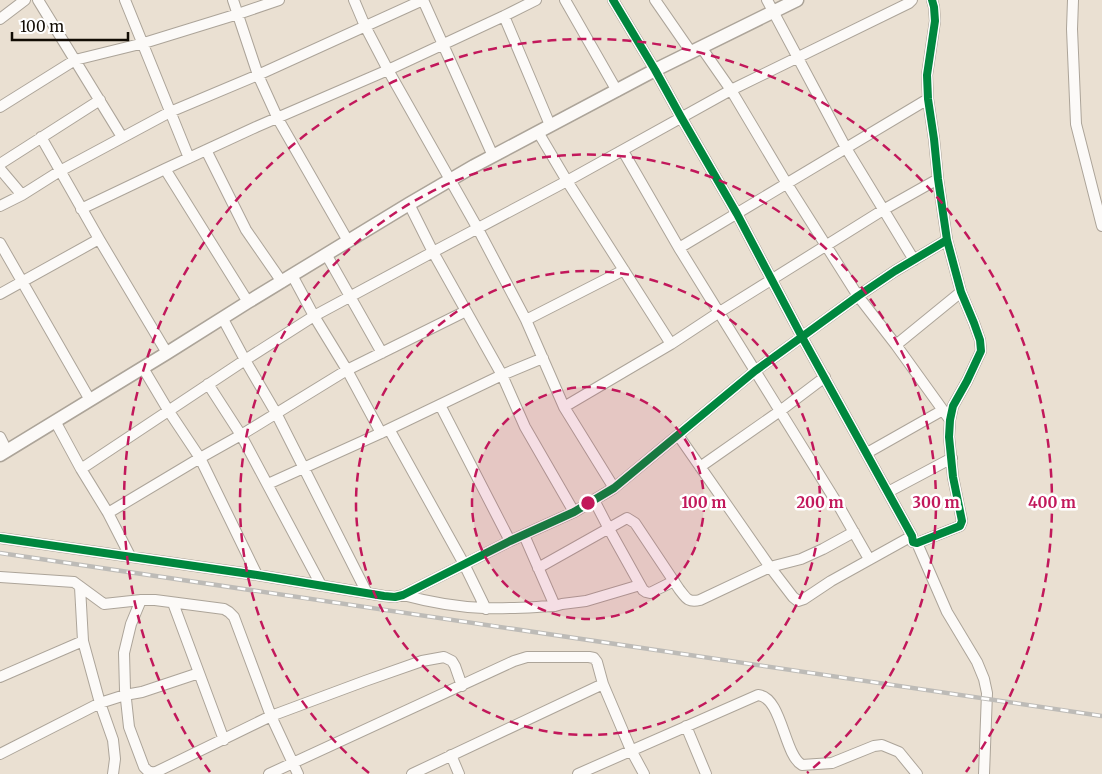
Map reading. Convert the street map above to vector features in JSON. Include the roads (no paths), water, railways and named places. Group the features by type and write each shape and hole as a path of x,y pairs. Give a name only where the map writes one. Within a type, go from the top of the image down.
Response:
{"main road":[{"path":"4,453 326,254 450,180 696,49 771,5 797,0"}],"street":[{"path":"0,19 26,0"},
{"path":"38,0 122,137"},
{"path":"125,0 190,158"},
{"path":"233,0 258,75 278,118 348,241"},
{"path":"0,107 75,60 144,43 279,0"},
{"path":"354,0 388,70 478,229 526,320 564,407 614,488"},
{"path":"0,206 22,195 60,171 170,112 258,75 423,0 493,156"},
{"path":"81,209 256,127 388,70 504,16 523,3 536,0"},
{"path":"565,0 617,91"},
{"path":"613,0 737,214 802,337 914,540 947,612 977,662 987,693 984,774"},
{"path":"655,0 731,90 787,184 858,296 950,420"},
{"path":"81,469 168,410 314,316 567,182 731,90 912,0"},
{"path":"678,435 770,567 792,597 798,601 870,559 914,540 960,526 962,521 953,477 948,437 950,420 953,406 981,351 980,340 961,292 947,240 938,179 928,99 927,75 935,21 932,0"},
{"path":"1073,0 1072,29 1076,124 1102,226"},
{"path":"771,5 846,148 914,260"},
{"path":"504,16 550,126"},
{"path":"679,248 928,99"},
{"path":"0,164 100,100"},
{"path":"538,132 567,182 671,344"},
{"path":"41,137 98,239 167,354"},
{"path":"206,150 246,230 287,279 314,316 464,564 486,608"},
{"path":"623,150 679,248 870,559"},
{"path":"0,169 22,195"},
{"path":"165,169 248,302"},
{"path":"564,407 671,344 718,312 883,210 938,179"},
{"path":"409,204 433,252 502,375 525,427 574,512"},
{"path":"0,294 98,239"},
{"path":"0,538 395,597 403,595 510,541 574,512 614,488 755,371 858,296 947,240"},
{"path":"0,243 90,400"},
{"path":"326,254 382,353"},
{"path":"526,320 624,270"},
{"path":"896,345 961,292"},
{"path":"108,513 347,370 466,311"},
{"path":"222,319 276,414 367,593"},
{"path":"268,484 502,375 543,358"},
{"path":"143,368 200,458 257,575"},
{"path":"700,467 780,412 825,377"},
{"path":"208,384 241,435 321,585"},
{"path":"440,405 510,541"},
{"path":"867,452 943,410"},
{"path":"56,421 130,556"},
{"path":"0,437 4,453"},
{"path":"888,492 952,458"},
{"path":"594,500 643,590 650,592 674,581"},
{"path":"538,568 627,518 635,523 687,599 693,601 700,600 770,567 801,559 854,532"},
{"path":"524,535 555,606"},
{"path":"0,577 74,582 104,604 154,600 224,609 230,612 234,617 272,716 298,774"},
{"path":"403,595 423,601 448,605 486,608 555,606 586,601 640,585"},
{"path":"80,587 83,641 100,704 113,740 115,759 113,774"},
{"path":"140,600 131,624 124,653 125,695 129,727 144,767 154,773 272,716 422,661 444,657 452,661 462,686"},
{"path":"173,603 224,740"},
{"path":"0,677 83,641"},
{"path":"269,774 527,657 589,657 594,658 597,662 602,684 631,750 644,774"},
{"path":"0,754 100,704 199,673"},
{"path":"412,774 602,684"},
{"path":"578,774 758,695 763,695 768,699 775,709 790,748 800,764 832,763 874,746 882,745 899,752 916,774"},
{"path":"686,726 706,774"},
{"path":"451,755 459,774"}],"railway":[{"path":"0,553 1102,716"}]}
